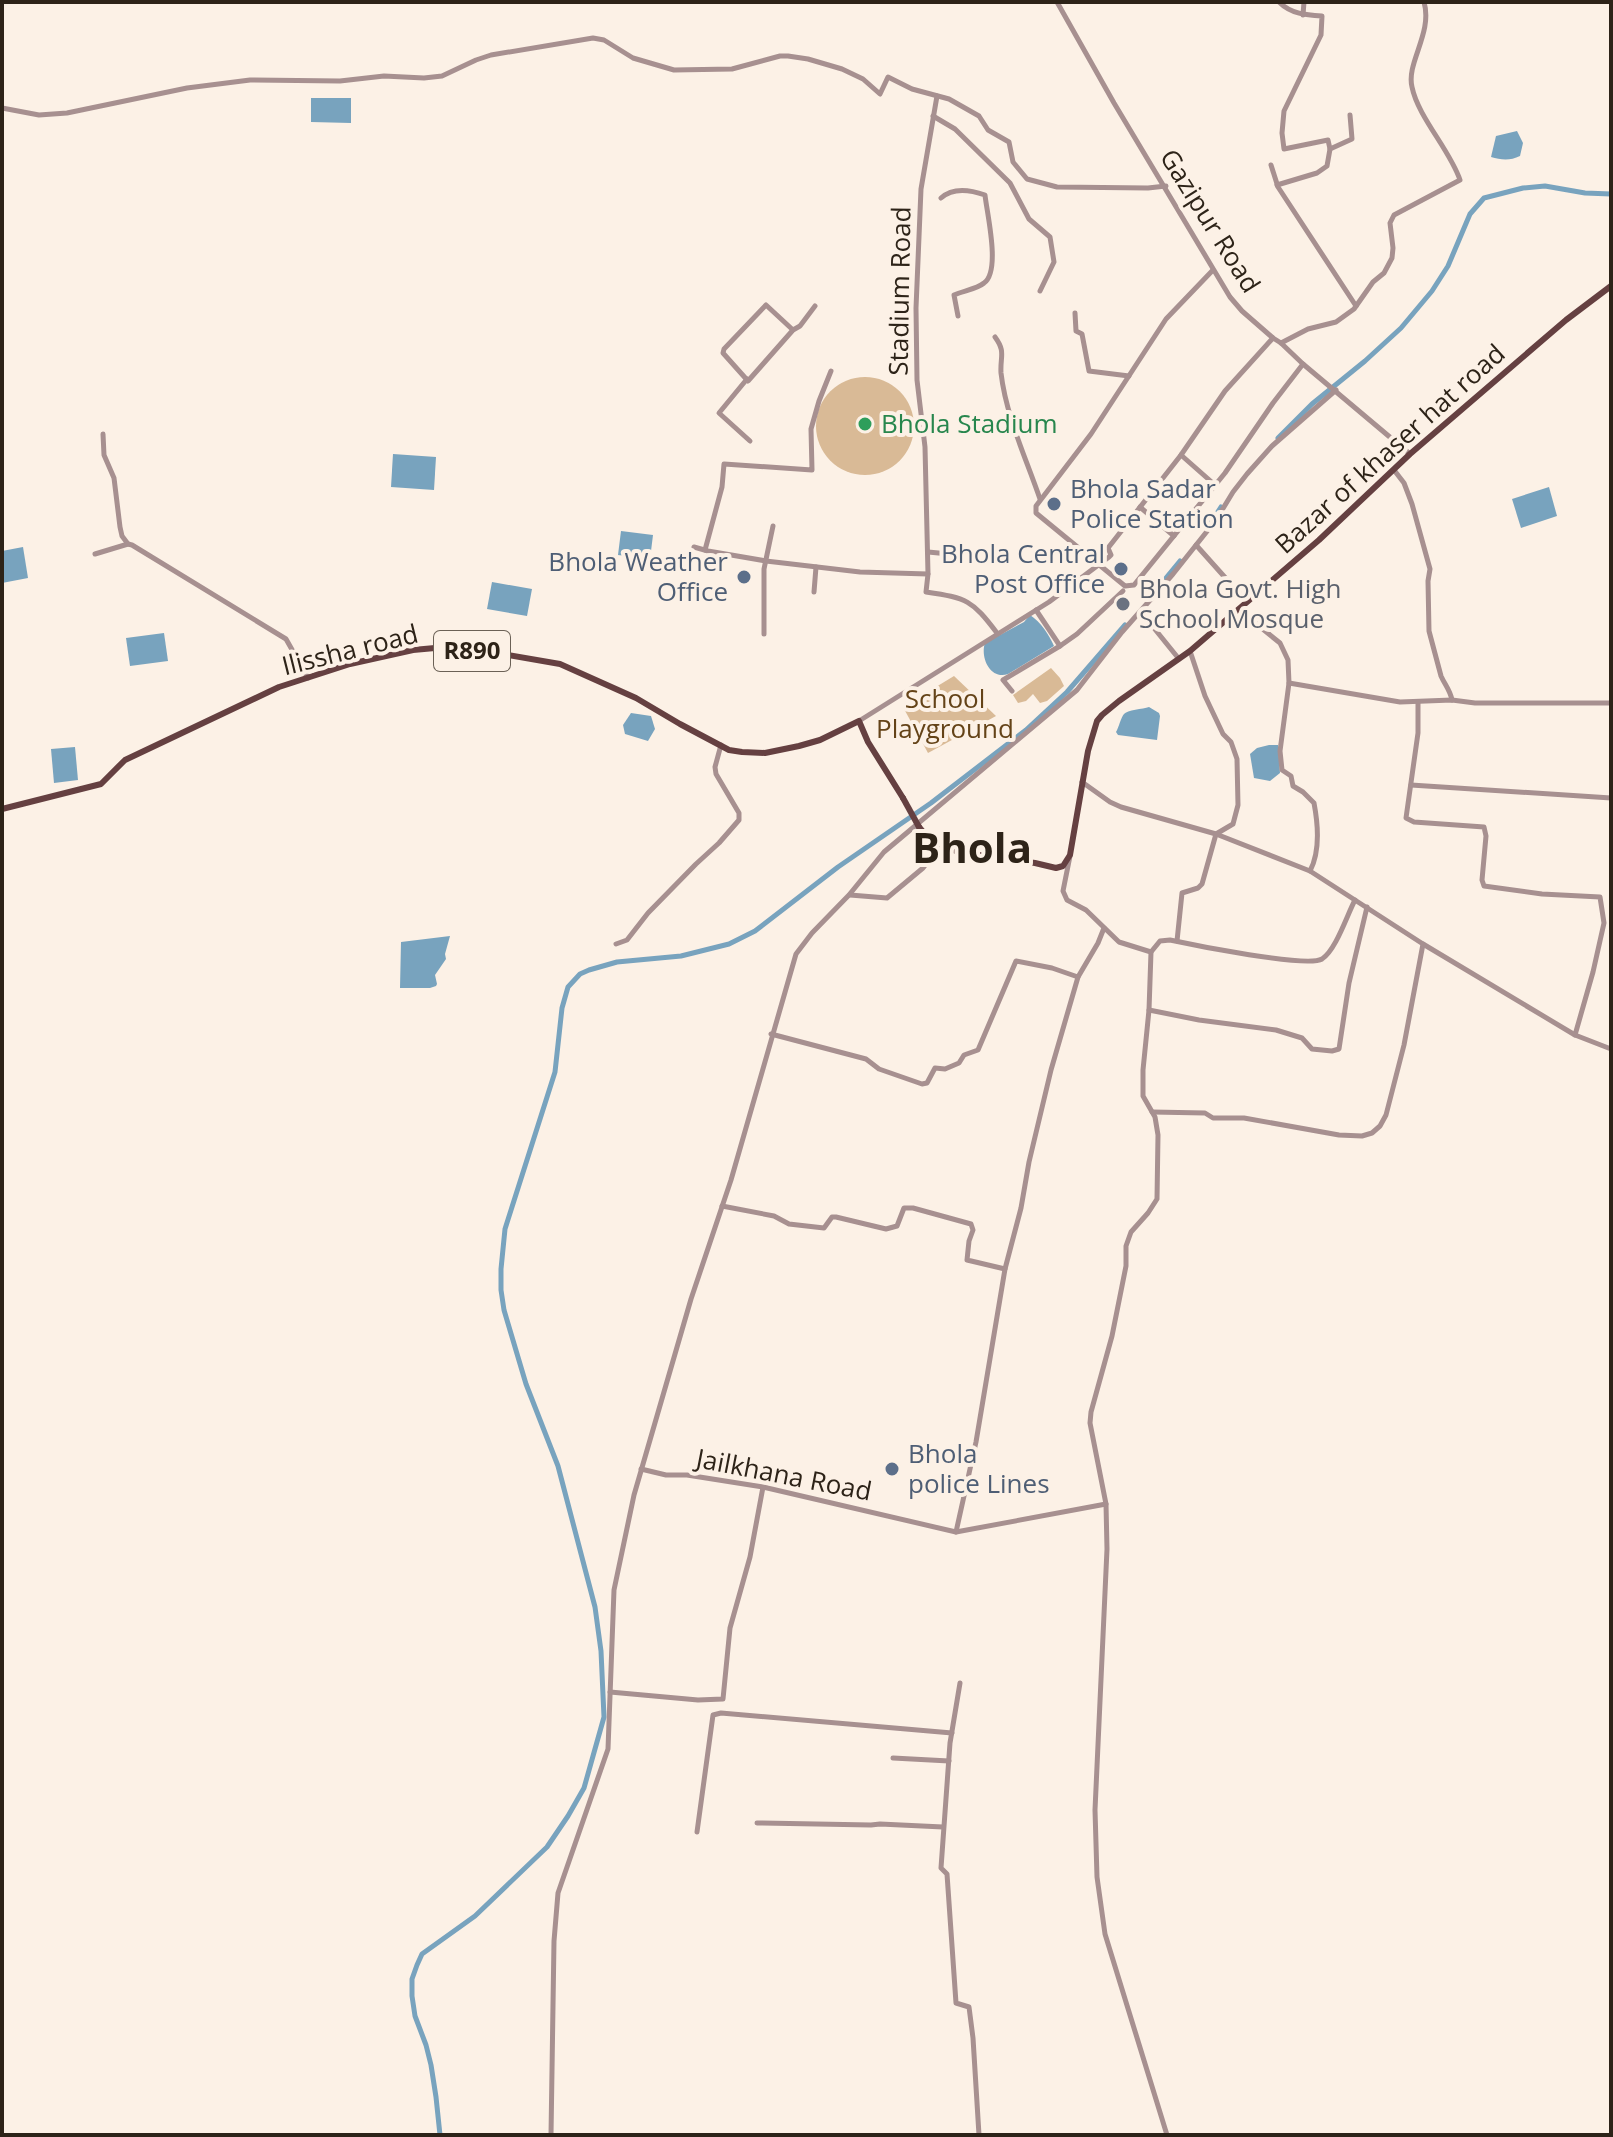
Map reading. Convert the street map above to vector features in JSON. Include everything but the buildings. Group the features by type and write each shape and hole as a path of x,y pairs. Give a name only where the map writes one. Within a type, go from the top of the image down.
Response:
{"main road":[{"name":"Bazar of khaser hat road","path":"1070,855 1088,751 1097,721 1119,701 1190,651 1319,540 1410,454 1566,320 1611,286"},
{"name":"Ilissha road","path":"2,809 101,784 125,760 279,687 350,664 413,650 435,648 497,653 560,664 625,692 729,750 782,751 820,740 859,721"},
{"path":"859,721 868,742 919,827 941,845 958,852 1056,868 1065,864 1070,855"}],"street":[{"name":"Gazipur Road","path":"1057,2 1213,270 1242,311 1410,454"},
{"path":"1277,185 1317,173 1327,166 1330,149 1328,140 1284,149 1284,111 1321,35 1322,16 1303,15 1286,9 1279,2"},
{"path":"1303,15 1304,2"},
{"path":"1281,343 1308,329 1336,322 1356,306 1373,282 1384,273 1392,258 1390,223 1394,215 1460,180 1418,103 1411,83 1425,28 1424,2"},
{"path":"2,108 39,115 67,113 187,88 250,80 340,81 384,76 442,76 491,55 593,38 604,40 633,58 663,69 732,69 788,56 842,69 863,79 880,94 888,77 912,89 949,99 979,116 988,130 1009,142 1013,162 1027,179 1057,187 1166,186"},
{"name":"Stadium Road","path":"928,574 925,447 917,380 916,308 921,189 937,96"},
{"path":"1330,149 1352,139 1350,115"},
{"path":"933,116 955,129 1010,183 1029,219 1050,237 1054,262 1040,291"},
{"path":"1271,165 1277,185 1356,306"},
{"path":"941,198 946,193 958,191 985,195 991,236 990,277 983,285 954,295 958,316"},
{"path":"1213,270 1166,319 1091,434 1040,500 1036,513 1120,582 1129,587 1134,585 1215,485 1303,364"},
{"path":"747,379 723,353 757,312 766,305 793,330"},
{"path":"750,441 719,413 815,306"},
{"path":"1075,313 1076,331 1082,334 1089,371 1129,376"},
{"path":"995,337 1002,347 1001,371 1008,406 1040,500"},
{"path":"859,721 1049,602 1111,555 1108,548 1181,455 1225,391 1273,338"},
{"path":"705,550 722,487 724,464 812,470 811,429 831,371"},
{"path":"551,2135 554,1941 558,1893 608,1749 614,1590 641,1469 796,954 884,852 1077,690 1216,520 1233,492 1272,446 1336,390"},
{"path":"103,434 104,455 114,478 122,536 128,544 286,639 308,678"},
{"path":"1181,455 1215,485"},
{"path":"1394,470 1404,483 1418,520 1430,569 1429,631 1441,676 1452,700"},
{"path":"1140,507 1174,536"},
{"path":"764,634 766,561 773,526"},
{"path":"95,554 128,544"},
{"path":"1196,545 1245,604 1254,622 1280,643 1290,667 1280,751 1282,770 1291,776 1293,786 1314,803 1316,842 1310,871"},
{"path":"694,547 816,567 928,574 926,592 967,600 979,609 997,633"},
{"path":"928,552 970,556"},
{"path":"814,592 816,567"},
{"path":"1012,691 1003,680 1077,634 1123,591"},
{"path":"1036,610 1060,646"},
{"path":"1141,612 1179,659"},
{"path":"1177,941 1182,893 1202,884 1216,834 1233,824 1238,805 1237,759 1205,696 1190,651"},
{"path":"1289,683 1392,701 1611,703"},
{"path":"1418,702 1418,733 1408,821 1484,827 1484,886 1542,894 1600,897 1604,923 1575,1035"},
{"path":"616,944 627,940 648,913 739,820 739,813 716,774 721,745"},
{"path":"1082,782 1121,807 1216,834 1310,871 1423,944 1575,1035 1611,1049"},
{"path":"1411,785 1611,798"},
{"path":"849,895 887,898 923,868 941,845"},
{"path":"1070,855 1064,884 1065,896 1086,910 1119,942 1151,952"},
{"path":"1167,2135 1105,1934 1097,1877 1095,1810 1107,1549 1106,1504 1090,1423 1112,1336 1126,1266 1126,1246 1131,1232 1157,1199 1158,1135 1155,1117 1143,1096 1151,952 1160,941 1177,941 1314,962 1324,958 1335,942 1355,900"},
{"path":"1149,1010 1276,1030 1302,1038 1312,1049 1339,1049 1349,983 1367,907"},
{"path":"956,1532 976,1442 1005,1269 1051,1070 1078,977 1104,928"},
{"path":"1151,1111 1205,1113 1213,1118 1244,1118 1339,1135 1372,1133 1386,1115 1404,1045 1423,944"},
{"path":"771,1034 866,1059 879,1069 922,1084 927,1083 935,1068 945,1069 959,1063 964,1055 978,1050 1016,961 1078,977"},
{"path":"722,1206 774,1216 789,1224 824,1228 832,1217 836,1217 886,1229 897,1226 904,1208 913,1208 971,1224 973,1230 967,1260 1005,1269"},
{"name":"Jailkhana Road","path":"641,1469 763,1487 956,1532 1106,1504"},
{"path":"610,1692 698,1700 720,1700 724,1697 730,1628 750,1557 763,1487"},
{"path":"960,1683 949,1761 941,1868 947,1874 956,2003 969,2007 979,2135"},
{"path":"697,1832 713,1715 721,1713 952,1733"},
{"path":"893,1758 949,1761"},
{"path":"699,1819 705,1829"},
{"path":"757,1823 943,1827"}],"green space":[{"name":"Bhola Stadium","path":"865,377 884,381 899,392 910,407 914,426 910,445 899,460 884,471 865,475 846,471 831,460 820,445 816,426 820,407 831,392 846,381"},
{"path":"1051,668 1064,686 1047,701 1040,703 1033,694 1026,701 1018,703 1013,695"},
{"name":"School Playground","path":"954,676 996,716 928,753 903,707"}],"water":[{"path":"311,98 351,98 351,123 311,122"},
{"path":"1517,131 1523,143 1520,156 1506,160 1491,157 1496,136"},
{"path":"393,454 436,457 434,490 391,487"},
{"path":"1549,487 1557,516 1521,528 1512,499"},
{"path":"621,531 653,535 650,559 618,555"},
{"path":"23,547 28,578 2,583 2,551"},
{"path":"492,582 532,589 527,616 487,609"},
{"path":"1030,615 1038,621 1054,646 1008,674 991,671 985,661 985,643 1024,622"},
{"path":"164,633 168,661 130,666 126,638"},
{"path":"1149,707 1160,716 1157,740 1118,735 1116,732 1124,714"},
{"path":"631,713 651,716 655,729 648,741 625,734 623,725"},
{"path":"1278,745 1280,773 1270,781 1254,778 1250,754 1257,748"},
{"path":"75,747 78,780 54,783 51,749"},
{"path":"450,936 446,959 435,975 436,986 400,988 401,942"}],"waterway":[{"path":"1278,438 1312,404 1401,328 1448,266 1470,214 1484,198 1545,186 1611,194"},
{"path":"1207,529 1221,507"},
{"path":"1166,578 1180,561"},
{"path":"440,2135 431,2065 415,2016 412,1996 412,1979 417,1965 422,1954 475,1916 547,1847 584,1788 604,1717 595,1607 558,1466 526,1384 501,1290 505,1229 555,1072 562,1008 568,987 580,974 589,970 617,962 681,956 729,944 755,931 1026,730 1067,692 1125,625"}],"place":[{"name":"Bhola Stadium","path":"865,424"},
{"name":"Bhola Sadar Police Station","path":"1054,504"},
{"name":"Bhola Central Post Office","path":"1121,569"},
{"name":"Bhola Weather Office","path":"744,577"},
{"name":"Bhola Govt. High School Mosque","path":"1123,604"},
{"name":"Bhola police Lines","path":"892,1469"}],"district":[{"name":"Bhola","path":"972,848"}]}
